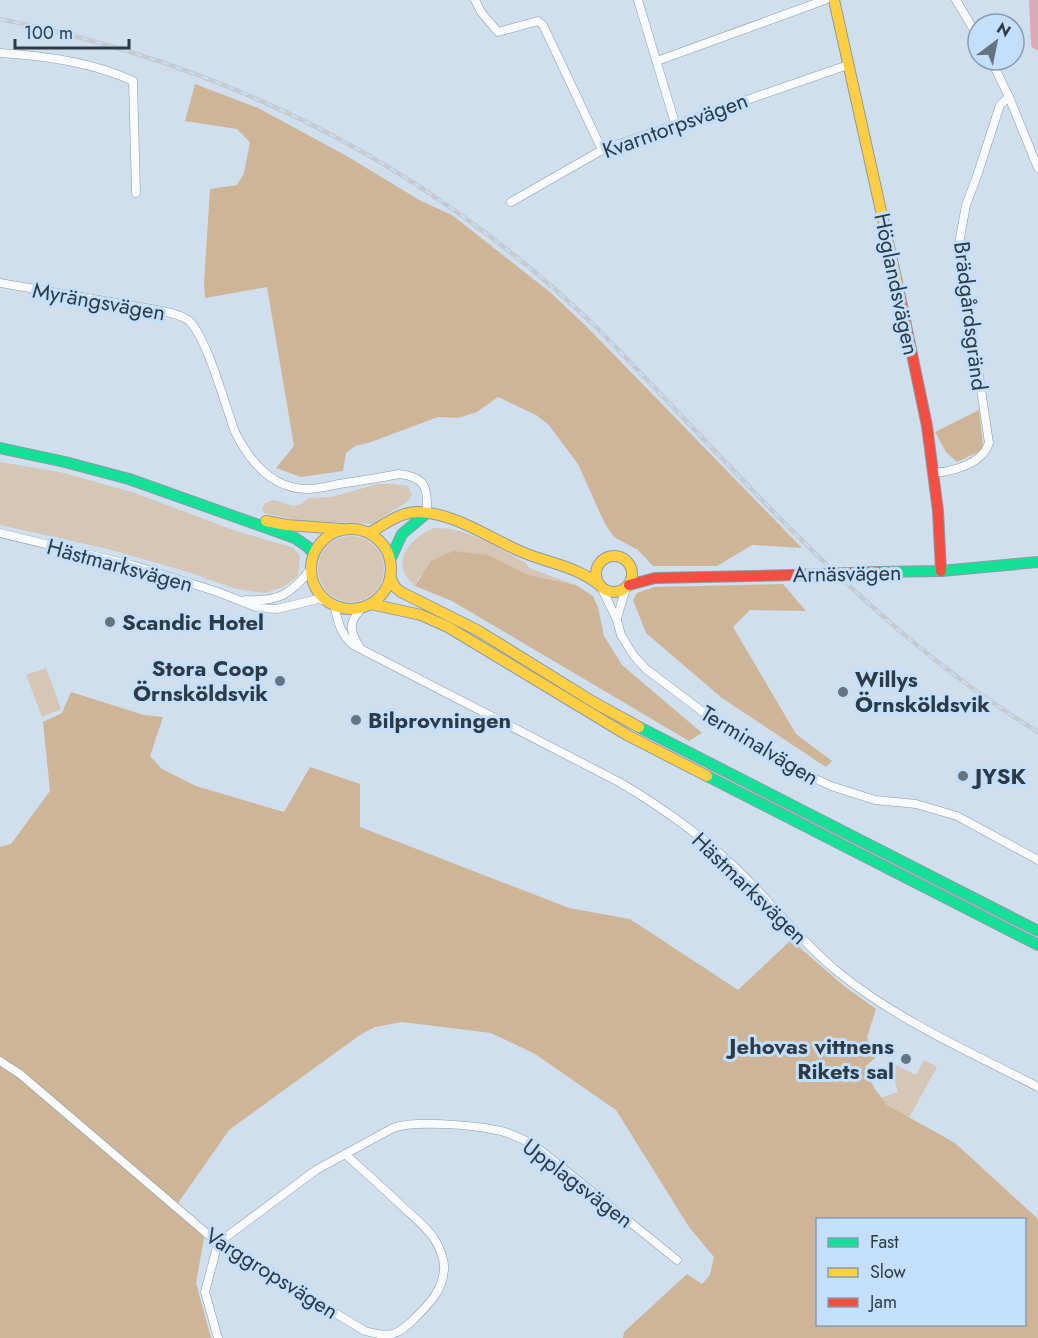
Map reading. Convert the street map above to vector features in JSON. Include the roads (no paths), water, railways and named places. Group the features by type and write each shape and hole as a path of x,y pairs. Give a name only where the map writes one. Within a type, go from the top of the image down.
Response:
{"main road":[{"name":"Höglandsvägen","path":"834,0 878,192 888,250 927,426 934,473 941,571"},
{"path":"0,448 110,473 176,493 275,532 298,538 308,545 314,554"},
{"path":"369,533 411,512 427,513 461,524 525,553 575,569 613,593 627,586 632,577 629,564 615,556 593,566 575,569"},
{"path":"350,529 329,536 320,544 314,554 311,569 313,581 319,592 331,603 354,609 367,605 380,597 390,577 390,560 402,534 427,513"},
{"path":"233,515 286,525 350,529 369,533 382,545 390,560"},
{"path":"599,586 596,571 602,560"},
{"name":"Arnäsvägen","path":"627,586 655,578 941,571 1038,562"},
{"name":"Arnäsvägen","path":"629,564 655,578"},
{"path":"390,577 401,592 477,630 552,678 634,725 1038,931"},
{"path":"367,605 421,615 441,623 627,735 1038,945"}],"street":[{"path":"475,0 481,12 498,32 530,22 538,21 543,25 602,150"},
{"path":"638,0 675,123"},
{"path":"657,61 825,0"},
{"path":"956,0 966,17"},
{"path":"0,53 64,60 95,67 133,81 136,193"},
{"name":"Kvarntorpsvägen","path":"511,202 602,150 848,65"},
{"path":"997,72 1038,168"},
{"name":"Brädgårdsgränd","path":"934,473 947,472 975,461 983,455 989,443 959,243 966,205 1000,105 1009,97"},
{"name":"Myrängsvägen","path":"0,283 157,310 188,320 200,337 238,439 253,462 269,476 286,485 306,489 399,474 410,476 419,480 425,487 428,500 427,513"},
{"name":"Hästmarksvägen","path":"0,533 132,565 239,599 260,608 277,609 311,600 331,603 344,637 361,650 619,782 654,803 726,858 809,946 857,987 893,1011 1038,1087"},
{"name":"Hästmarksvägen","path":"239,599 264,601 280,597 293,589 311,569"},
{"name":"Terminalvägen","path":"599,586 617,620 626,645 646,669 715,721 799,771 831,786 875,800 916,804 957,816 1038,860"},
{"path":"617,620 627,586"},
{"path":"361,650 351,631 351,622 367,605"},
{"name":"Varggropsvägen","path":"0,1061 20,1074 218,1243 365,1331 380,1337 392,1336 405,1329 435,1297 442,1282 444,1268 441,1254 436,1240 424,1226 345,1154"},
{"name":"Upplagsvägen","path":"218,1243 316,1170 404,1123 420,1123 495,1129 534,1145 677,1260"},
{"path":"218,1243 205,1292 218,1338"}],"waterway":[{"path":"1036,0 1038,43"}],"railway":[{"path":"0,19 84,39 165,63 243,93 318,128 390,168 459,214 526,265 591,322 802,541 858,593 915,643 975,690 1038,732"}],"place":[{"name":"Scandic Hotel","path":"110,622"},
{"name":"Stora Coop Örnsköldsvik","path":"280,681"},
{"name":"Willys Örnsköldsvik","path":"843,692"},
{"name":"Bilprovningen","path":"356,720"},
{"name":"JYSK","path":"963,776"},
{"name":"Jehovas vittnens Rikets sal","path":"906,1059"}]}
